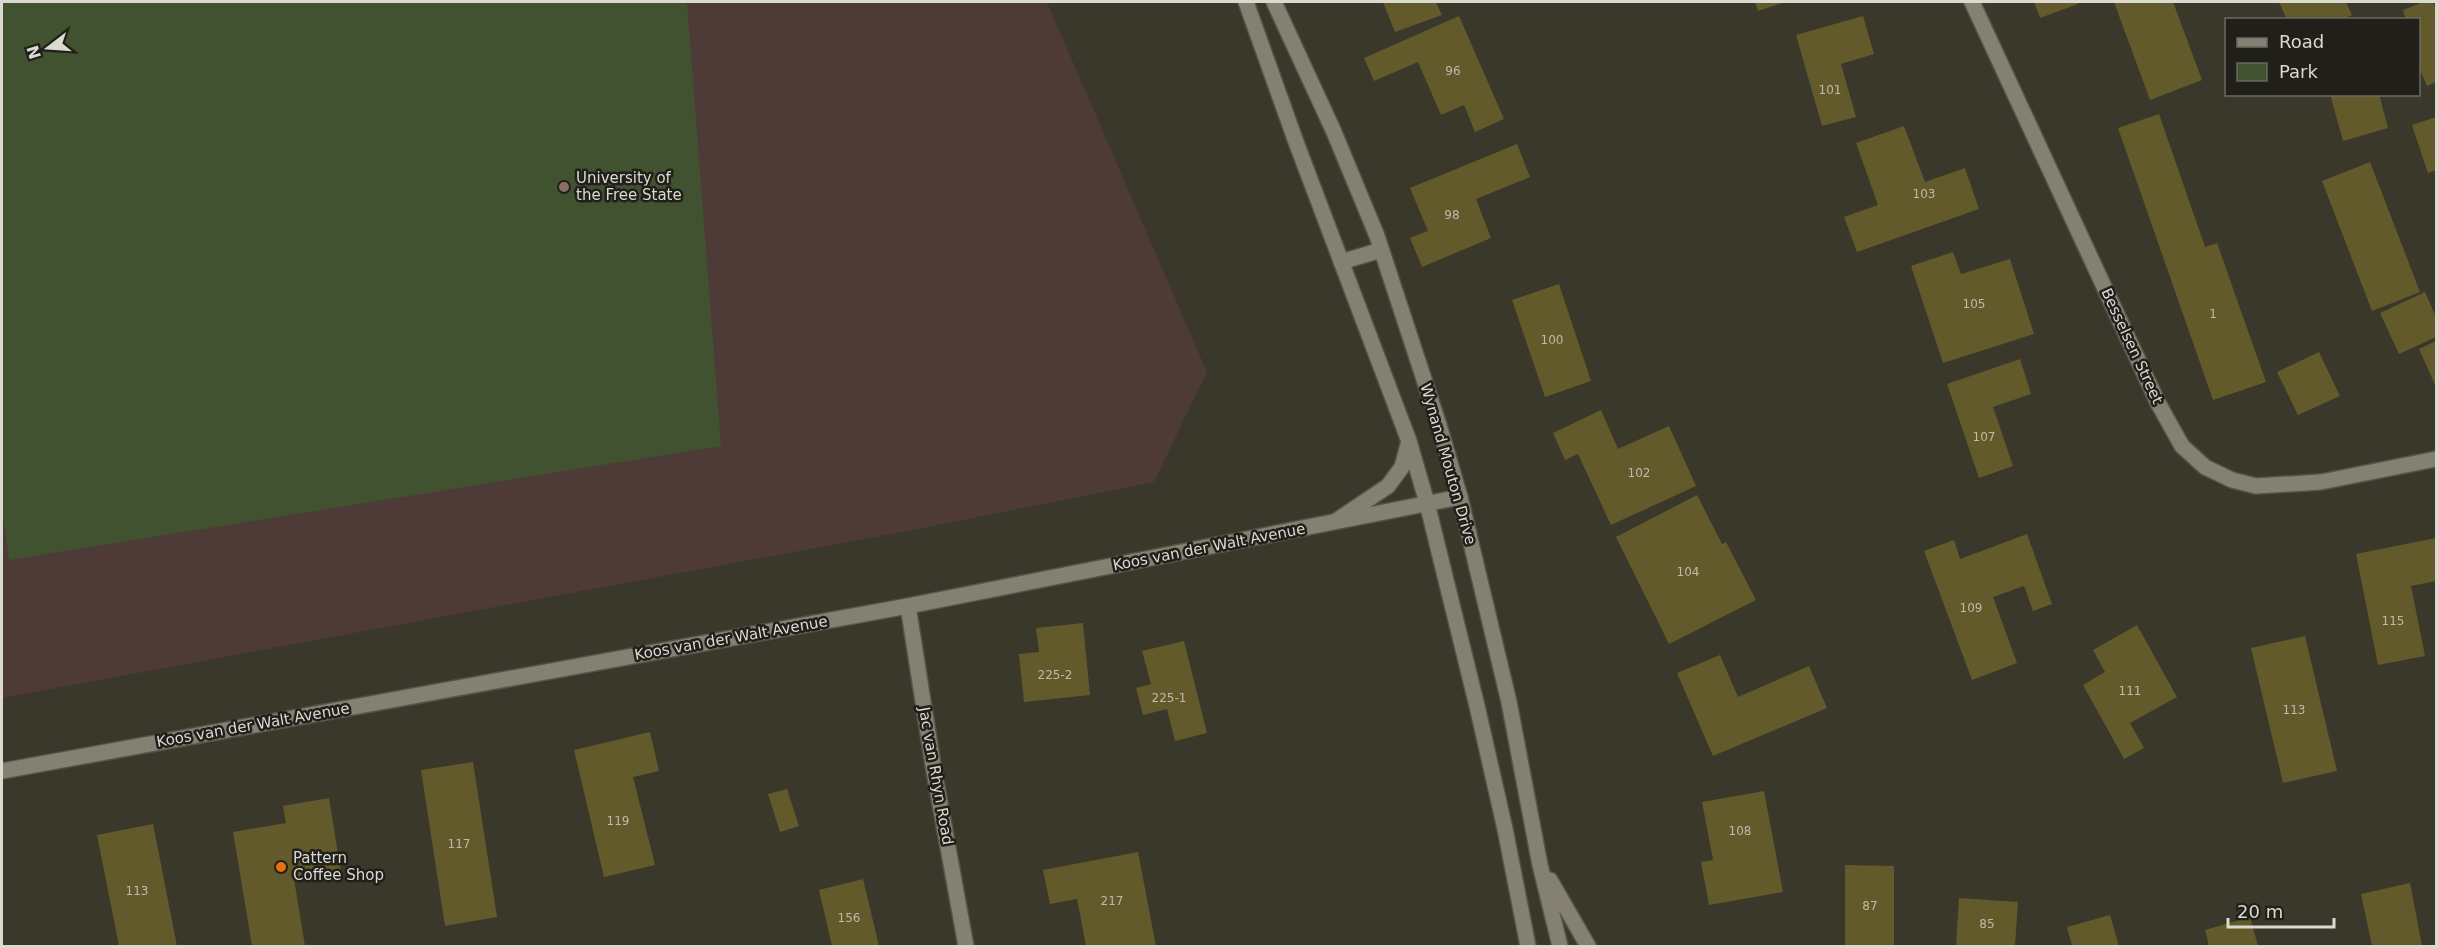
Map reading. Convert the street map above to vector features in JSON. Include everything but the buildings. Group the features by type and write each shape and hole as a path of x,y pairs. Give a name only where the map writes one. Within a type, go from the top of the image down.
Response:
{"street":[{"name":"Wynand Mouton Drive","path":"1246,2 1409,441 1427,503 1505,829 1528,946"},
{"name":"Wynand Mouton Drive","path":"1274,2 1334,132 1381,250 1440,425 1460,496 1509,702 1540,865 1560,946"},
{"name":"Besselsen Street","path":"1972,2 2158,403 2182,446 2205,467 2232,480 2256,486 2321,482 2436,459"},
{"path":"1341,262 1381,250"},
{"path":"1336,521 1388,486 1402,467 1409,441"},
{"name":"Koos van der Walt Avenue","path":"2,771 908,606 1460,496"},
{"name":"Jac van Rhyn Road","path":"908,606 934,771 966,946"},
{"path":"1540,865 1588,946"}],"shaded area":[{"name":"University of the Free State","path":"2,2 1047,2 1207,372 1154,482 908,531 2,698"}],"green space":[{"path":"2,2 687,2 721,446 9,560 2,508"}],"place":[{"name":"University of the Free State","path":"564,187"},
{"name":"Pattern Coffee Shop","path":"281,867"}]}
